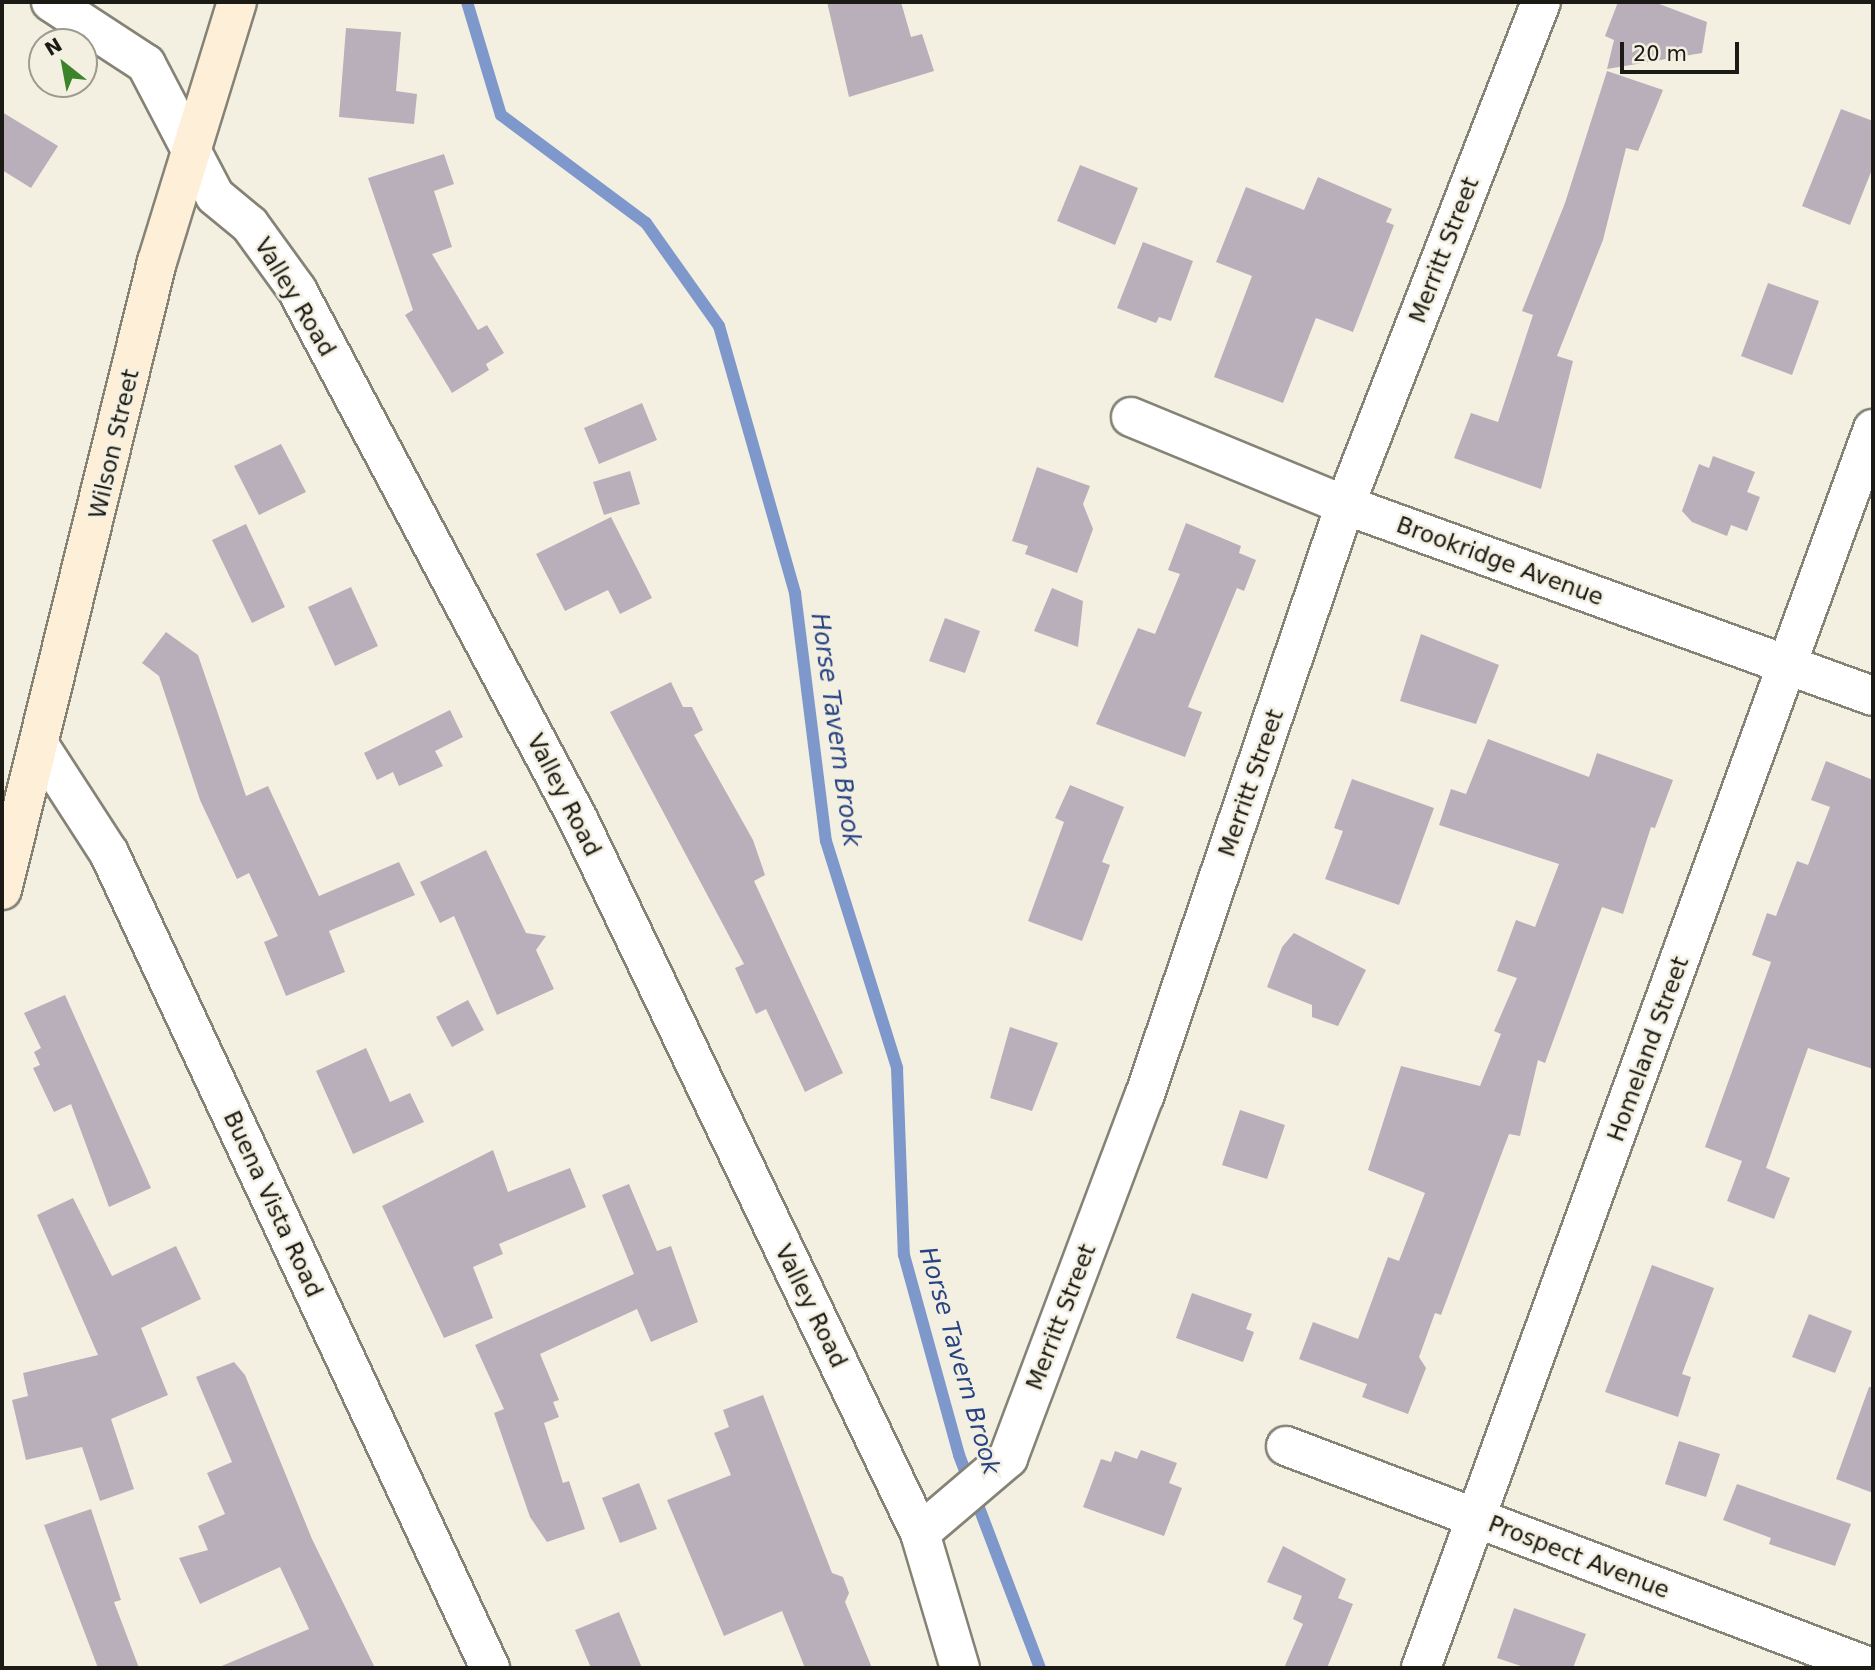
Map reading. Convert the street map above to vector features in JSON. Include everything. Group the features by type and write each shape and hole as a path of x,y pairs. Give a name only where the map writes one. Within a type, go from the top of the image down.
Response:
{"main road":[{"name":"Wilson Street","path":"2,890 41,748 157,262 237,2"}],"street":[{"name":"Valley Road","path":"51,2 146,64 215,196 250,225 297,290 578,819 934,1524 960,1668"},
{"name":"Merritt Street","path":"934,1524 1008,1458 1144,1097 1345,505 1541,2"},
{"name":"Brookridge Avenue","path":"1131,417 1345,505 1873,696"},
{"name":"Homeland Street","path":"1421,1668 1478,1519 1873,429"},
{"name":"Buena Vista Road","path":"41,748 109,853 490,1668"},
{"name":"Prospect Avenue","path":"1286,1446 1872,1668"}],"building":[{"path":"827,2 901,2 911,37 922,34 934,71 849,97"},
{"path":"1618,2 1654,2 1707,22 1702,53 1607,69 1614,40 1605,36"},
{"path":"346,28 401,32 396,91 417,94 414,124 339,117"},
{"path":"1607,71 1663,90 1638,151 1626,148 1603,240 1557,356 1573,361 1541,489 1454,458 1471,413 1498,422 1533,315 1522,311 1565,203"},
{"path":"1841,109 1873,121 1873,167 1850,225 1802,206"},
{"path":"2,112 58,146 31,188 2,170"},
{"path":"444,154 454,184 434,191 452,247 432,254 478,330 487,325 504,353 486,364 489,370 452,393 405,315 413,310 368,178"},
{"path":"1080,165 1138,188 1115,245 1057,221"},
{"path":"1318,177 1392,209 1386,222 1394,225 1353,332 1316,318 1283,403 1214,377 1252,276 1216,262 1246,187 1304,210"},
{"path":"1143,242 1193,261 1171,321 1159,317 1156,323 1117,308"},
{"path":"1768,283 1819,301 1792,375 1741,356"},
{"path":"642,403 657,440 599,464 584,428"},
{"path":"281,444 306,492 259,515 234,466"},
{"path":"1713,456 1755,472 1747,492 1760,497 1747,531 1731,525 1727,536 1692,522 1682,511 1699,464 1709,468"},
{"path":"1037,467 1090,486 1083,504 1093,529 1077,573 1025,554 1028,546 1012,541"},
{"path":"630,471 640,504 604,515 593,482"},
{"path":"611,517 652,598 620,614 608,590 565,611 536,554"},
{"path":"1186,523 1241,546 1239,553 1256,560 1244,591 1237,588 1188,707 1202,712 1185,757 1096,724 1138,628 1155,634 1180,574 1168,570"},
{"path":"246,524 285,607 252,623 212,540"},
{"path":"351,587 378,646 335,666 308,607"},
{"path":"1052,588 1083,601 1078,647 1034,631"},
{"path":"945,618 980,631 965,673 929,661"},
{"path":"166,632 198,655 246,796 268,786 319,896 399,862 415,895 329,931 345,972 286,996 264,942 278,936 249,873 237,879 200,800 159,676 142,663"},
{"path":"1421,634 1499,665 1476,724 1400,701"},
{"path":"671,682 683,707 692,707 703,730 694,735 753,840 765,875 754,881 843,1073 805,1092 766,1009 756,1014 735,968 744,964 610,712"},
{"path":"450,710 463,737 435,751 443,766 399,786 393,772 377,780 364,753"},
{"path":"1488,739 1589,777 1597,753 1673,780 1655,828 1651,827 1623,914 1602,907 1545,1063 1538,1060 1520,1136 1509,1134 1441,1315 1435,1313 1419,1357 1426,1368 1408,1414 1362,1397 1367,1384 1299,1359 1313,1322 1358,1339 1388,1257 1399,1261 1425,1193 1368,1170 1401,1066 1480,1086 1501,1034 1494,1031 1517,978 1497,971 1516,920 1535,927 1559,864 1439,825 1451,789 1466,794"},
{"path":"1826,761 1873,780 1873,1069 1808,1048 1766,1168 1790,1178 1774,1219 1727,1201 1742,1161 1705,1147 1771,962 1752,955 1767,913 1776,916 1797,861 1808,865 1830,807 1811,800"},
{"path":"1352,779 1434,808 1399,905 1325,879 1343,831 1334,828"},
{"path":"1070,785 1124,807 1102,862 1110,865 1082,941 1028,921 1064,822 1055,818"},
{"path":"486,850 526,933 546,936 536,950 554,989 497,1015 454,916 440,923 420,882"},
{"path":"1294,933 1366,970 1338,1026 1312,1017 1312,1005 1267,987 1282,947"},
{"path":"65,995 151,1188 109,1207 71,1104 54,1112 33,1068 40,1065 34,1052 41,1048 24,1013"},
{"path":"468,1000 484,1030 452,1047 436,1017"},
{"path":"1010,1027 1058,1043 1032,1111 990,1098"},
{"path":"366,1048 390,1102 410,1093 424,1122 353,1154 316,1071"},
{"path":"1240,1110 1285,1125 1267,1179 1222,1165"},
{"path":"493,1150 508,1192 570,1168 586,1207 499,1244 503,1254 473,1267 493,1318 444,1338 382,1206"},
{"path":"629,1184 657,1251 671,1246 698,1322 651,1342 637,1309 540,1354 559,1400 553,1402 559,1417 544,1423 563,1483 569,1481 585,1529 547,1542 530,1517 494,1413 504,1409 475,1345 634,1274 602,1195"},
{"path":"73,1198 112,1276 176,1246 201,1299 141,1328 168,1395 111,1419 134,1489 100,1501 82,1447 26,1460 12,1400 28,1396 23,1373 98,1355 37,1215"},
{"path":"1652,1265 1714,1288 1682,1374 1691,1377 1678,1417 1605,1392"},
{"path":"1192,1293 1252,1314 1246,1329 1254,1332 1243,1362 1176,1338"},
{"path":"1809,1314 1852,1331 1835,1373 1792,1357"},
{"path":"234,1362 245,1375 312,1539 375,1668 217,1668 309,1629 280,1567 200,1604 179,1558 208,1550 198,1526 225,1514 207,1473 232,1462 196,1377"},
{"path":"1869,1387 1873,1387 1873,1493 1836,1479"},
{"path":"763,1395 832,1573 843,1577 849,1593 845,1602 872,1668 805,1668 782,1611 724,1636 667,1500 731,1475 714,1433 729,1427 723,1410"},
{"path":"1679,1441 1720,1454 1706,1497 1665,1484"},
{"path":"1141,1450 1177,1463 1169,1483 1182,1488 1164,1536 1083,1507 1101,1459 1111,1462 1115,1451 1137,1459"},
{"path":"639,1483 657,1529 620,1543 602,1498"},
{"path":"1737,1484 1851,1524 1835,1566 1769,1544 1771,1538 1723,1520"},
{"path":"91,1509 121,1600 114,1602 139,1668 98,1668 44,1525"},
{"path":"1283,1546 1346,1579 1338,1598 1353,1604 1327,1668 1284,1668 1303,1624 1293,1619 1302,1596 1267,1582"},
{"path":"1514,1608 1586,1634 1573,1668 1527,1668 1497,1658"},
{"path":"619,1612 642,1668 591,1668 575,1630"}],"waterway":[{"name":"Horse Tavern Brook","path":"467,2 501,115 646,223 719,326 795,593 826,841 897,1068 904,1255 959,1455 1040,1668"}]}
